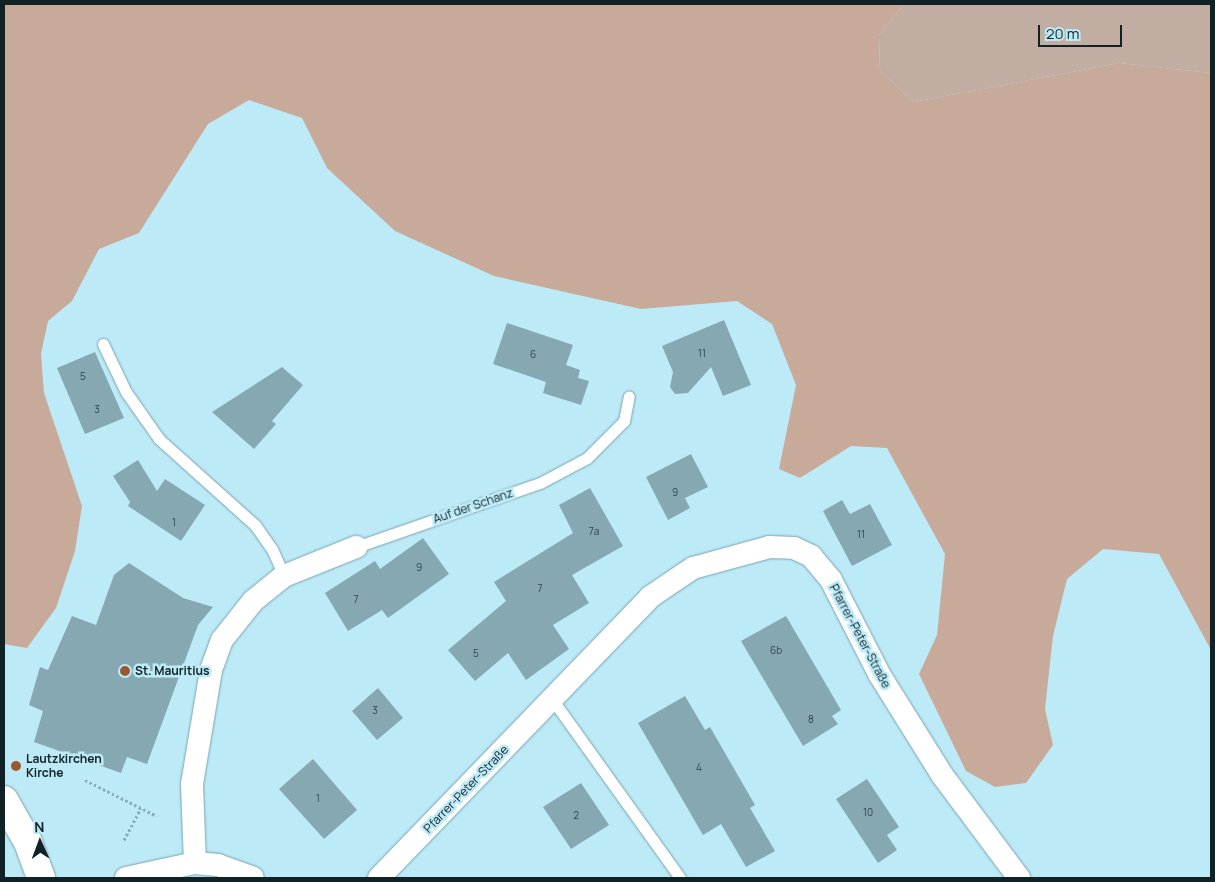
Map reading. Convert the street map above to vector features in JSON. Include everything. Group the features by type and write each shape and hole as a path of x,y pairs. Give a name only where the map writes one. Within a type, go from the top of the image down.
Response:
{"main road":[{"path":"4,800 28,842 41,878"}],"street":[{"name":"Auf der Schanz","path":"195,863 192,784 211,670 234,622 284,576 356,547"},
{"name":"Pfarrer-Peter-Straße","path":"379,878 650,597 693,568 734,554 768,547 794,548 812,556 831,580 879,674 931,758 1019,878"},
{"path":"126,878 195,863 218,865 253,878"}],"lane":[{"path":"103,344 126,392 159,439 255,526 272,548 284,576"},
{"name":"Auf der Schanz","path":"356,547 540,482 587,458 624,421 629,396"},
{"path":"552,699 680,878"}],"path":[{"path":"85,780 157,816"},
{"path":"124,840 141,808"}],"shaded area":[{"path":"4,4 904,4 879,35 880,71 914,102 1119,63 1211,73 1211,650 1159,554 1103,549 1067,579 1053,636 1045,709 1053,745 1026,783 995,787 966,771 919,674 937,635 945,554 887,448 851,446 800,478 779,469 796,385 772,324 737,301 641,309 494,276 395,231 327,168 302,118 249,100 208,124 139,233 99,249 72,301 48,321 41,354 44,393 82,506 75,551 56,608 27,648 4,644"},
{"path":"904,4 1211,4 1211,73 1119,63 914,102 880,71 879,35"}],"building":[{"path":"724,320 751,385 723,396 711,367 688,393 675,394 670,387 673,372 662,346"},
{"path":"507,323 573,345 566,365 580,370 578,378 589,381 581,405 543,393 546,382 493,364"},
{"path":"95,352 124,418 85,434 57,368"},
{"path":"282,367 303,385 272,421 276,424 254,449 212,412"},
{"path":"691,454 708,487 685,498 690,508 668,520 646,477"},
{"path":"138,460 157,491 165,479 205,505 181,541 128,506 130,502 113,476"},
{"path":"590,488 623,546 572,575 589,603 553,625 569,649 526,680 508,653 475,681 448,650 506,601 494,582 573,533 559,505"},
{"path":"842,500 850,514 870,504 892,545 852,566 823,511"},
{"path":"423,538 449,574 388,618 382,610 348,631 325,593 375,561 380,569"},
{"name":"St. Mauritius","path":"129,563 183,598 213,607 198,625 147,764 127,757 121,773 34,742 43,711 29,705 40,667 48,670 72,616 96,625 114,575"},
{"path":"786,616 841,710 832,716 838,724 803,746 741,641"},
{"path":"378,688 403,718 377,740 352,711"},
{"path":"685,696 705,730 710,727 755,805 750,808 775,851 746,867 721,824 703,835 638,723"},
{"path":"313,759 357,810 324,839 279,789"},
{"path":"867,779 899,827 887,835 897,850 878,863 836,799"},
{"path":"581,783 609,825 571,849 543,807"}],"place":[{"name":"St. Mauritius","path":"125,671"},
{"name":"Lautzkirchen Kirche","path":"16,766"}]}
